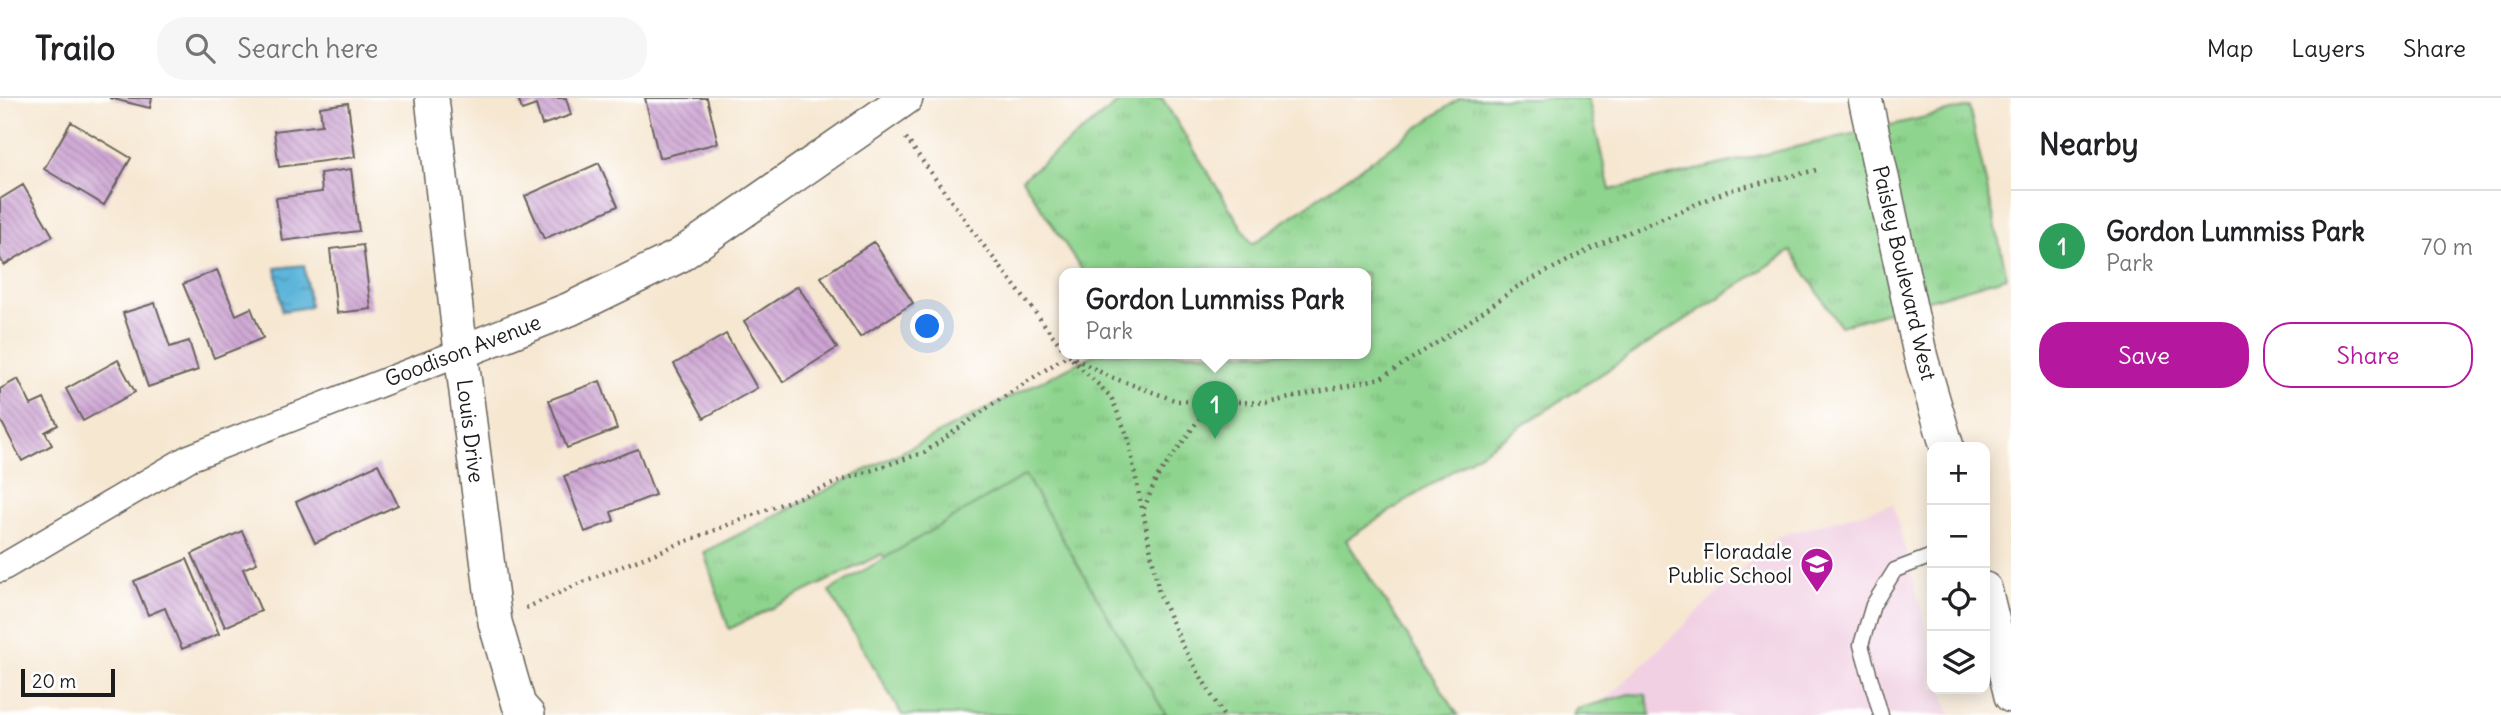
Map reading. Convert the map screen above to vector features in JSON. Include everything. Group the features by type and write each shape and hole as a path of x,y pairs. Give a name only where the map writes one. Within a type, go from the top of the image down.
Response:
{"street":[{"name":"Louis Drive","path":"432,98 460,352 495,622 519,705 528,715"},
{"name":"Paisley Boulevard West","path":"1868,99 1921,358 1946,442"},
{"name":"Goodison Avenue","path":"0,569 189,458 570,309 679,256 897,105"},
{"path":"1990,610 2011,696"}],"lane":[{"path":"1881,715 1861,645 1874,605 1895,570 1927,558"}],"path":[{"path":"897,105 978,238 1059,343"},
{"path":"1078,359 1108,376 1177,401 1267,403 1381,378 1460,328 1517,287 1600,244 1730,190 1817,170"},
{"path":"495,622 587,580 843,480 925,452 1059,359"},
{"path":"1073,359 1111,397 1128,437 1160,593 1181,644 1223,715"},
{"path":"1143,511 1156,479 1212,401"}],"shaded area":[{"name":"Floradale Public School","path":"1893,504 1927,632 1927,694 1944,694 1950,715 1590,715 1776,537"}],"green space":[{"path":"1124,98 1162,98 1252,244 1460,98 1588,98 1610,190 1969,107 2007,277 1840,326 1791,251 1346,540 1458,715 1002,715 882,554 729,629 704,552 1085,359 1371,359 1371,268 1081,268 1022,179"},
{"path":"1025,475 1166,715 902,715 829,591"},
{"path":"1629,694 1646,695 1651,715 1574,715 1577,709"}],"water":[{"path":"304,265 310,307 282,311 276,268"}],"building":[{"path":"109,98 152,98 150,108"},
{"path":"518,98 566,98 571,115 542,125 536,105 522,110"},
{"path":"645,98 707,98 718,143 659,158"},
{"path":"348,103 355,157 279,167 274,131 322,125 320,107"},
{"path":"71,122 131,158 104,205 44,169"},
{"path":"599,163 618,206 544,239 525,196"},
{"path":"351,169 359,231 282,241 276,198 322,192 320,173"},
{"path":"23,185 53,236 4,265 0,258 0,199"},
{"path":"874,242 913,303 860,337 821,277"},
{"path":"363,245 371,309 337,313 330,249"},
{"path":"217,270 236,315 251,308 263,338 214,358 183,284"},
{"path":"798,286 837,348 783,382 744,321"},
{"path":"155,303 170,347 189,341 198,370 148,387 123,313"},
{"path":"726,334 757,388 704,418 674,364"},
{"path":"118,360 135,392 83,421 66,389"},
{"path":"18,379 31,405 44,399 58,425 45,432 52,445 22,461 0,419 0,389"},
{"path":"600,381 617,429 567,448 549,400"},
{"path":"638,449 655,495 611,512 614,521 585,532 564,476"},
{"path":"378,464 398,505 315,543 296,502"},
{"path":"242,531 257,563 243,569 261,611 225,627 192,554"},
{"path":"187,559 219,634 182,649 165,608 148,615 134,581"}],"place":[{"name":"Gordon Lummiss Park","path":"1215,439"},
{"name":"Floradale Public School","path":"1817,594"}]}
